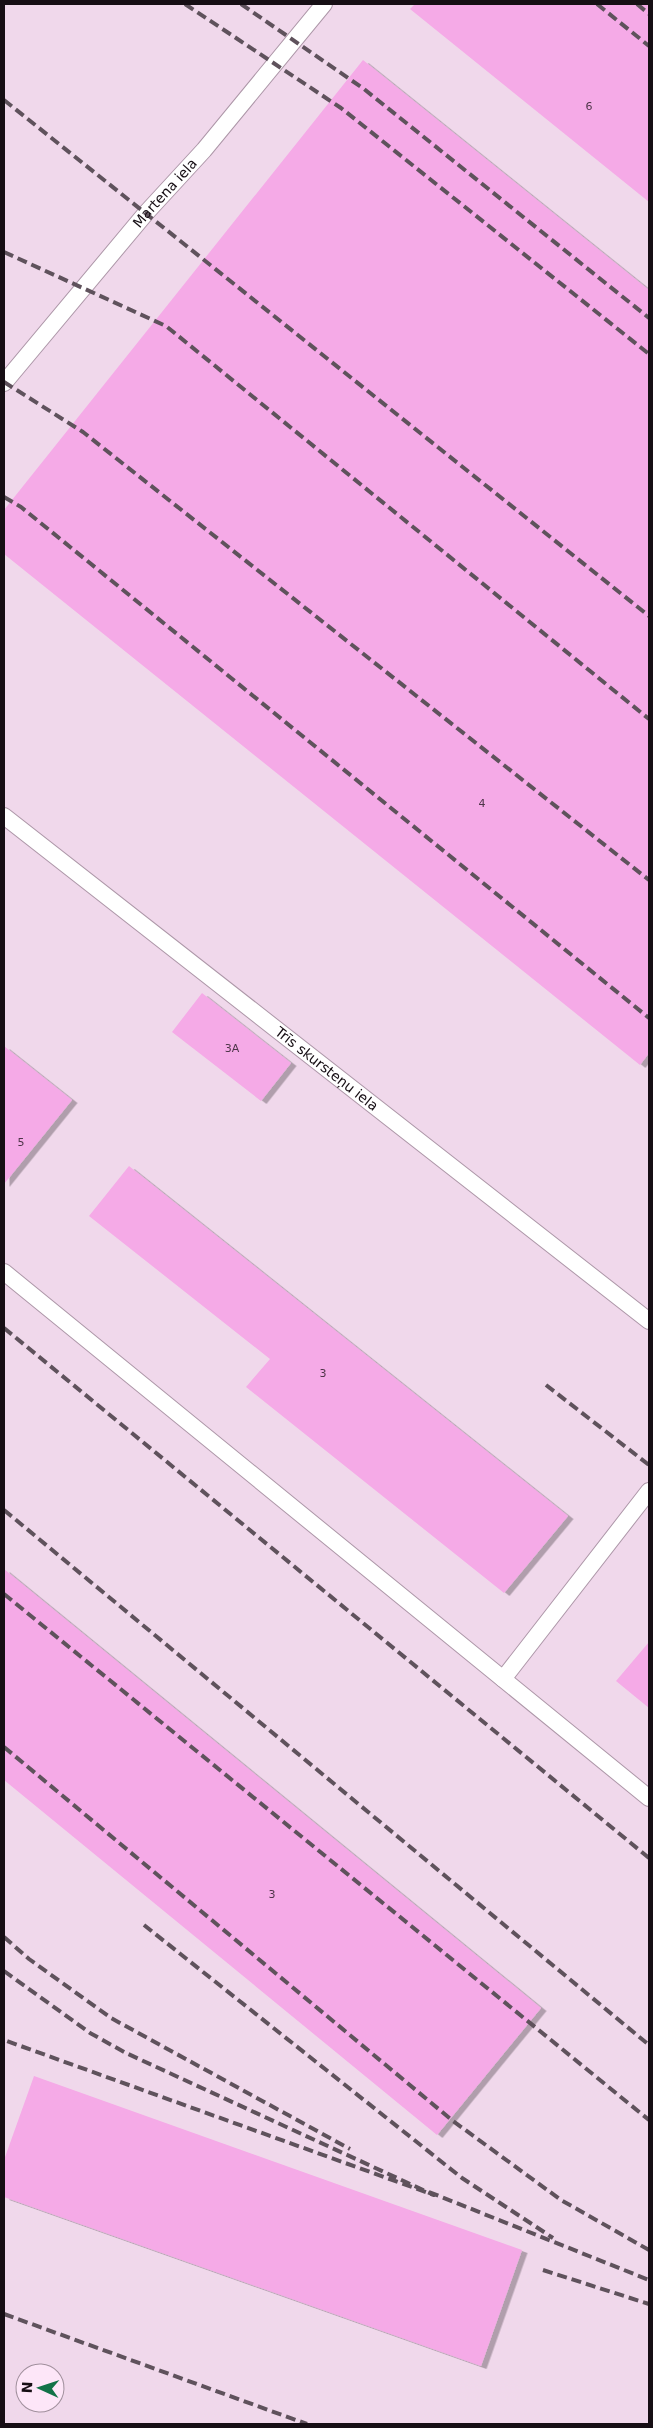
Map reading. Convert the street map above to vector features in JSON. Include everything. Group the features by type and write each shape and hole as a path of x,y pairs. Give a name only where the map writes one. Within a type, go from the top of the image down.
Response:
{"lane":[{"name":"Martena iela","path":"4,383 146,213 204,150 324,4"},
{"name":"Trīs skursteņu iela","path":"4,816 649,1320"},
{"path":"4,1272 649,1798"},
{"path":"503,1679 649,1491"}],"building":[{"path":"415,4 649,4 649,202 410,9"},
{"path":"363,60 649,290 649,1053 640,1065 4,554 4,510"},
{"path":"202,993 291,1063 261,1101 172,1032"},
{"path":"4,1046 72,1100 4,1184"},
{"path":"129,1166 568,1516 504,1593 246,1387 270,1359 89,1216"},
{"path":"4,1569 541,2008 437,2135 4,1780"},
{"path":"649,1642 649,1708 616,1681"},
{"path":"34,2076 522,2250 481,2366 4,2197 4,2160"}],"railway":[{"path":"185,4 341,108 649,354"},
{"path":"241,4 364,89 649,318"},
{"path":"597,4 649,46"},
{"path":"637,4 649,14"},
{"path":"4,100 649,616"},
{"path":"4,252 166,326 649,719"},
{"path":"4,382 83,432 649,880"},
{"path":"4,497 21,507 649,1018"},
{"path":"4,1328 649,1858"},
{"path":"546,1385 649,1465"},
{"path":"4,1510 649,2045"},
{"path":"4,1594 649,2120"},
{"path":"4,1747 453,2121 561,2200 649,2250"},
{"path":"144,1925 462,2178 553,2238"},
{"path":"4,1937 29,1959 111,2018 350,2149"},
{"path":"4,1971 90,2033 126,2053 434,2195 4,2040"},
{"path":"429,2192 649,2280"},
{"path":"543,2270 649,2304"},
{"path":"4,2314 307,2424"}]}
